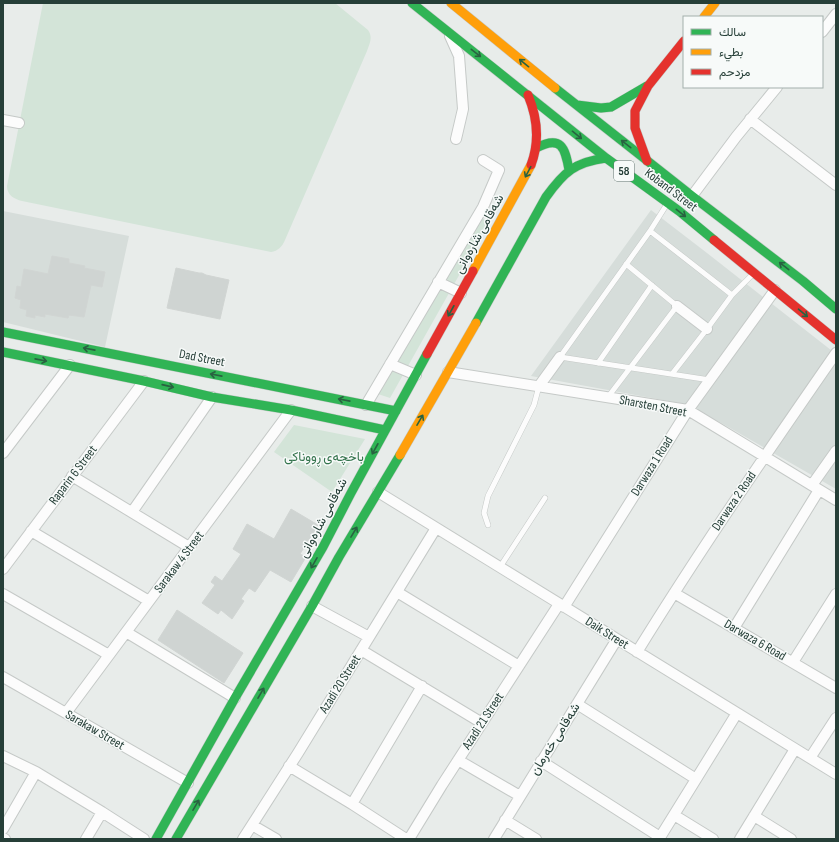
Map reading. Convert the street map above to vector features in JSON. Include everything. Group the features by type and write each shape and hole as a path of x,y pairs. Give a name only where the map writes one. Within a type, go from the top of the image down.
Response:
{"main road":[{"name":"Koband Street","path":"412,3 528,94 606,158 679,211 775,290 790,298 836,340"},
{"name":"Koband Street","path":"451,3 647,161 836,309"},
{"path":"705,16 715,3"},
{"path":"647,161 635,128 635,111 648,86 683,42"},
{"path":"577,105 601,108 611,107 648,86"},
{"name":"شەقامی شارەوانی","path":"156,839 235,698 323,547 385,430 530,168 534,159 537,130 534,112 528,94"},
{"path":"536,148 548,142 553,142 562,146 568,159 570,170"},
{"path":"176,839 448,372 546,197 570,170 587,161 606,158"},
{"name":"Dad Street","path":"3,332 104,362 396,411"},
{"name":"Dad Street","path":"3,352 70,366 104,362 144,380 212,397 291,410 385,430"},
{"path":"323,547 325,554 328,557 334,559 339,557"}],"street":[{"path":"823,31 833,25 836,14"},
{"path":"449,32 459,56 462,85 463,109 456,139"},
{"path":"692,196 750,119 776,88"},
{"path":"750,119 836,185"},
{"path":"3,120 19,123"},
{"path":"366,405 482,207 499,170 483,160"},
{"path":"438,282 461,293"},
{"name":"Darwaza 1 Road","path":"561,605 688,410 775,290"},
{"path":"677,306 707,330"},
{"name":"Darwaza 2 Road","path":"637,652 674,592 764,456 836,353"},
{"path":"539,386 560,357"},
{"path":"390,364 416,375"},
{"path":"3,453 70,366"},
{"name":"Sharsten Street","path":"448,372 688,410 836,500"},
{"name":"Raparin 6 Street","path":"3,569 144,380"},
{"path":"132,512 212,397"},
{"name":"Sarakaw 4 Street","path":"66,713 291,410"},
{"path":"734,628 836,451"},
{"path":"72,476 189,547"},
{"name":"Daik Street","path":"378,492 836,774"},
{"name":"Azadi 20 Street","path":"243,839 436,528"},
{"path":"31,531 149,601"},
{"path":"397,592 519,666"},
{"name":"Darwaza 6 Road","path":"674,592 836,688"},
{"path":"3,594 109,655"},
{"path":"793,662 836,594"},
{"name":"Azadi 21 Street","path":"409,839 519,666 561,605"},
{"path":"312,606 369,637"},
{"path":"126,632 235,698"},
{"name":"شەقامی خەرمان","path":"494,839 617,639"},
{"path":"361,650 482,723"},
{"name":"Sarakaw Street","path":"3,677 188,783"},
{"path":"352,804 422,686"},
{"path":"577,704 696,779"},
{"path":"541,761 660,838 737,713"},
{"path":"810,758 836,718"},
{"path":"740,839 795,749"},
{"path":"3,756 36,772 144,839"},
{"path":"458,760 520,796"},
{"path":"289,766 406,839"},
{"path":"3,829 36,772"},
{"path":"86,839 102,812"},
{"path":"674,815 713,839"},
{"path":"754,816 791,839"},
{"path":"505,820 536,839"},
{"path":"252,825 276,839"}],"lane":[{"path":"667,203 650,231 560,357 710,380"},
{"path":"650,231 732,295"},
{"path":"608,397 677,306 626,264"},
{"path":"672,374 707,330 732,295 755,272"},
{"path":"598,363 652,285"},
{"path":"488,525 484,514 488,496 534,405 539,386"},
{"path":"500,567 545,498"}],"shaded area":[{"path":"651,210 836,354 836,489 723,424 685,404 531,376"},
{"path":"3,211 129,236 105,347 3,322"}],"green space":[{"path":"43,3 335,3 368,30 371,38 367,51 283,245 280,248 271,252 22,201 16,199 8,192 7,186"},
{"path":"477,215 489,222 390,398 375,393"},
{"name":"باخچەی ڕووناکی","path":"294,425 365,439 332,492 274,452"}],"building":[{"path":"52,256 69,259 69,263 85,266 84,268 105,272 102,287 91,285 84,317 69,315 68,318 45,314 45,317 35,315 35,318 26,316 27,310 20,308 21,300 15,298 17,286 21,287 24,269 48,274"},
{"path":"176,268 229,280 220,319 167,308"},
{"path":"291,509 318,525 300,554 306,557 291,582 270,570 255,592 249,588 241,599 244,601 232,619 221,610 218,614 202,603 215,585 211,582 215,576 222,581 241,554 233,549 247,524 274,539"},
{"path":"177,610 243,653 224,683 158,640"}],"traffic: fast":[{"path":"412,3 606,158 679,211 714,240"},
{"path":"577,105 601,108 611,107 647,86"},
{"path":"555,88 803,281 836,309"},
{"path":"536,148 544,144 556,143 566,155 569,170"},
{"path":"476,323 552,188 565,175 578,166 586,162 606,158"},
{"path":"3,332 396,411"},
{"path":"3,352 144,381 212,397 291,410 385,430"},
{"path":"156,839 235,698 323,547 427,354"},
{"path":"176,839 339,557 400,455"}],"traffic: slow":[{"path":"451,3 555,88"},
{"path":"705,16 715,3"},
{"path":"473,271 531,165"},
{"path":"400,455 476,323"}],"traffic: jam":[{"path":"647,161 635,128 635,111 648,86 683,42"},
{"path":"528,95 534,113 537,130 536,147 531,165"},
{"path":"714,240 836,340"},
{"path":"427,354 473,271"}]}
